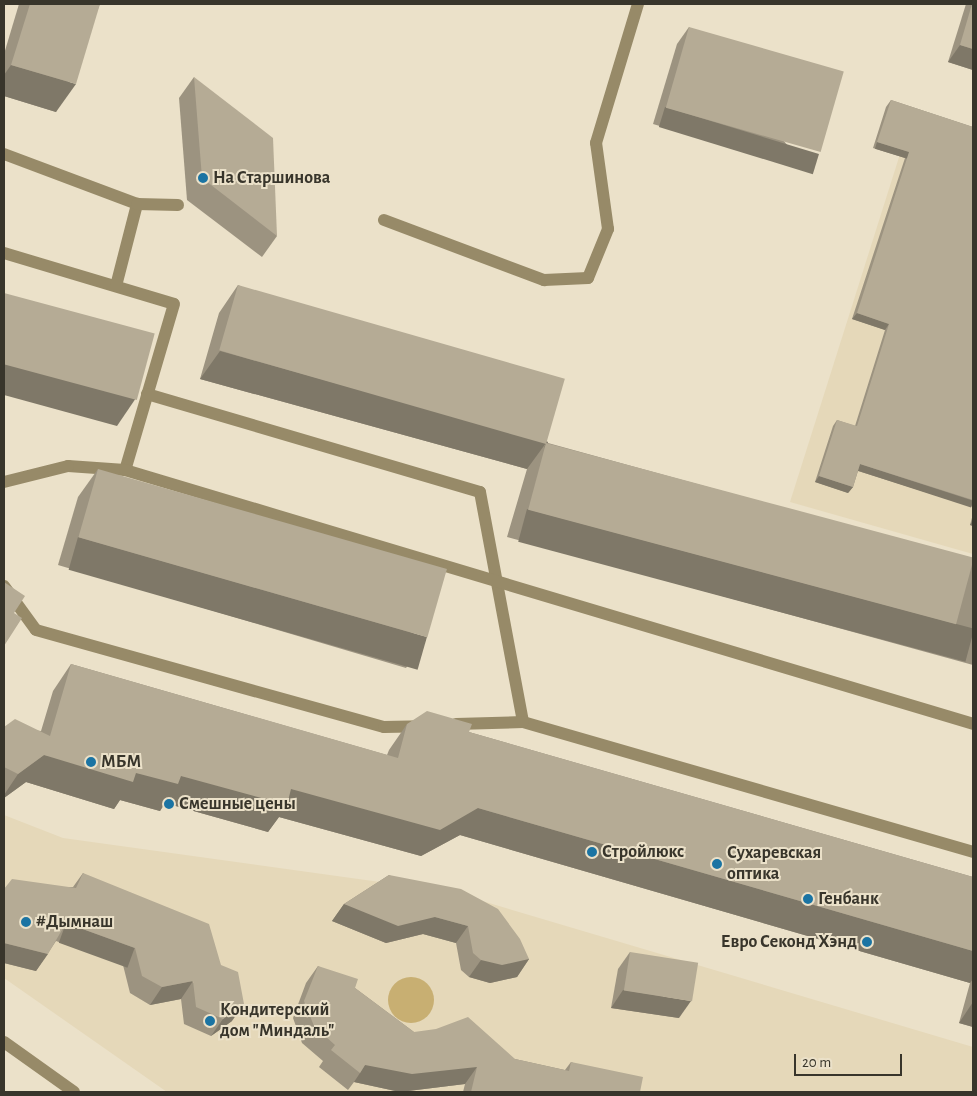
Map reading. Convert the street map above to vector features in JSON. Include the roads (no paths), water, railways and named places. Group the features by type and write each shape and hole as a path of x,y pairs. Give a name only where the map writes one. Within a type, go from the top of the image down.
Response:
{"street":[{"path":"384,220 544,280 588,278 608,229 596,143 638,4"},
{"path":"4,154 137,204 178,206"},
{"path":"116,286 137,204"},
{"path":"4,253 174,304 125,470"},
{"path":"147,394 480,492 523,722"},
{"path":"4,482 68,466 125,470 973,724"},
{"path":"4,586 36,630 384,727 523,722 973,852"},
{"path":"4,1042 74,1092"}],"place":[{"name":"На Старшинова","path":"203,178"},
{"name":"МБМ","path":"91,762"},
{"name":"Смешные цены","path":"169,804"},
{"name":"Стройлюкс","path":"592,852"},
{"name":"Сухаревская оптика","path":"717,864"},
{"name":"Генбанк","path":"808,899"},
{"name":"#Дымнаш","path":"26,922"},
{"name":"Евро Секонд Хэнд","path":"867,942"},
{"name":"Кондитерский дом \"Миндаль\"","path":"210,1021"}]}
